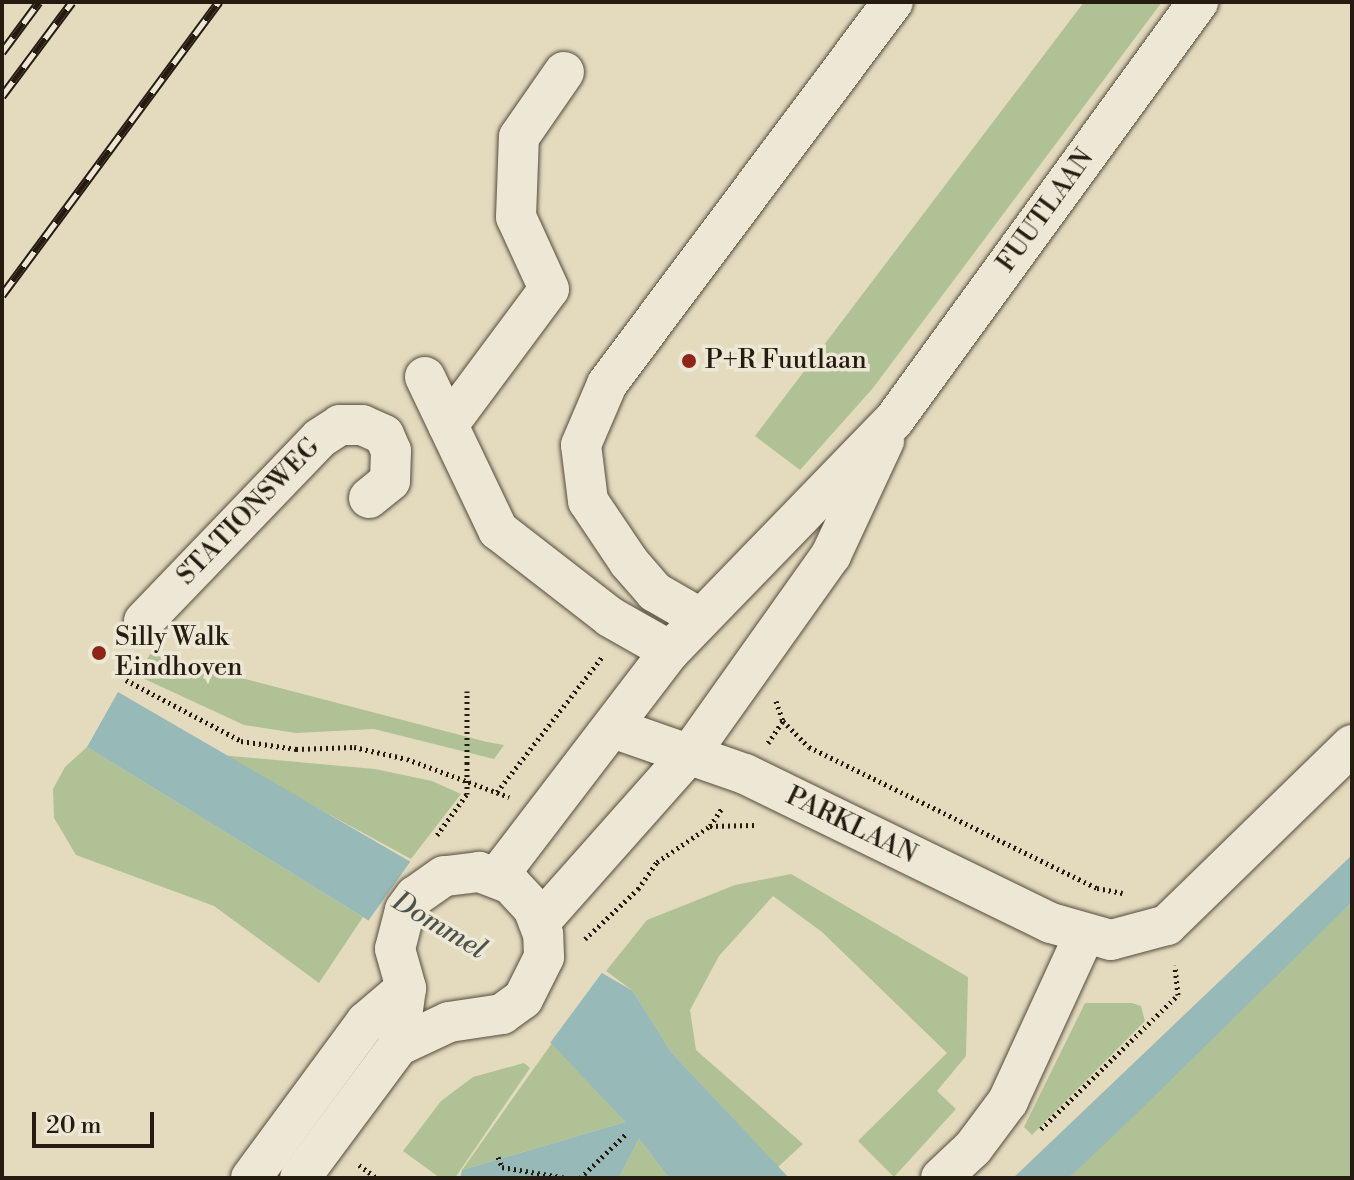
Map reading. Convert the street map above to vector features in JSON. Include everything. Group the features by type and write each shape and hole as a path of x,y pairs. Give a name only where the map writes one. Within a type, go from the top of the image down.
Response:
{"street":[{"path":"700,618 655,592 629,562 588,501 581,445 607,384 893,2"},
{"name":"FUUTLAAN","path":"613,728 670,651 700,618 894,420 1198,2"},
{"path":"448,425 549,289 516,217 519,137 564,72"},
{"path":"425,377 498,530 610,617 670,651"},
{"name":"FUUTLAAN","path":"691,752 831,555 894,420"},
{"name":"STATIONSWEG","path":"144,621 320,438 340,425 362,425 384,435 391,451 390,481 369,498"},
{"path":"530,587 573,616 610,617"},
{"path":"497,877 613,728"},
{"name":"PARKLAAN","path":"613,728 691,752 1084,936 1128,938 1167,925 1352,745"},
{"path":"542,928 691,752"},
{"path":"300,1178 398,1046 449,1022 502,1014 536,980 544,957 542,928 524,895 497,877 479,872 444,876 415,896 405,910 395,949 406,988 398,1046"},
{"path":"941,1178 973,1148 1008,1101 1084,936"},
{"path":"251,1178 366,1022 406,988"}],"path":[{"path":"126,680 241,741 296,749 354,747 497,792"},
{"path":"435,838 467,794 464,780 467,691"},
{"name":"PARKLAAN","path":"783,721 809,747 1097,888 1129,894"},
{"path":"581,944 638,889 657,862 710,826"},
{"path":"1035,1135 1178,995 1174,956"},
{"path":"580,1178 626,1134"},
{"path":"364,1149 354,1162 377,1178"},
{"path":"498,1157 502,1167 566,1178"}],"green space":[{"path":"1084,2 1162,2 873,388 800,470 755,436"},
{"path":"150,654 504,745 494,759 374,729 296,733 244,725 138,676"},
{"path":"87,747 363,917 319,983 214,906 76,855 54,818 53,789 65,767"},
{"path":"220,755 375,769 432,781 461,794 411,859"},
{"path":"791,874 968,977 966,1056 937,1091 956,1109 894,1177 858,1141 947,1053 822,932 773,896 719,956 690,1010 696,1050 803,1144 778,1167 671,1052 633,991 606,971 647,920 735,885"},
{"path":"1352,902 1352,1178 1069,1178 1234,1014"},
{"path":"1085,1003 1132,1003 1141,1006 1145,1021 1032,1135 1024,1127"},
{"path":"552,1043 625,1122 462,1170"},
{"path":"524,1063 530,1068 455,1178 440,1178 403,1151 441,1101 473,1077"},
{"path":"639,1139 669,1178 619,1178"}],"water":[{"name":"Dommel","path":"118,692 633,991 671,1052 789,1178 669,1178 639,1139 619,1178 460,1178 462,1170 625,1122 551,1043 363,917 87,747"},
{"path":"1352,855 1352,902 1069,1178 1013,1178"}],"pier":[{"path":"413,858 604,970 550,1043 366,924"}],"railway":[{"path":"2,52 39,2"},
{"path":"2,96 72,2"},
{"path":"2,295 219,2"}],"place":[{"name":"P+R Fuutlaan","path":"689,361"},
{"name":"Silly Walk Eindhoven","path":"99,653"}]}
